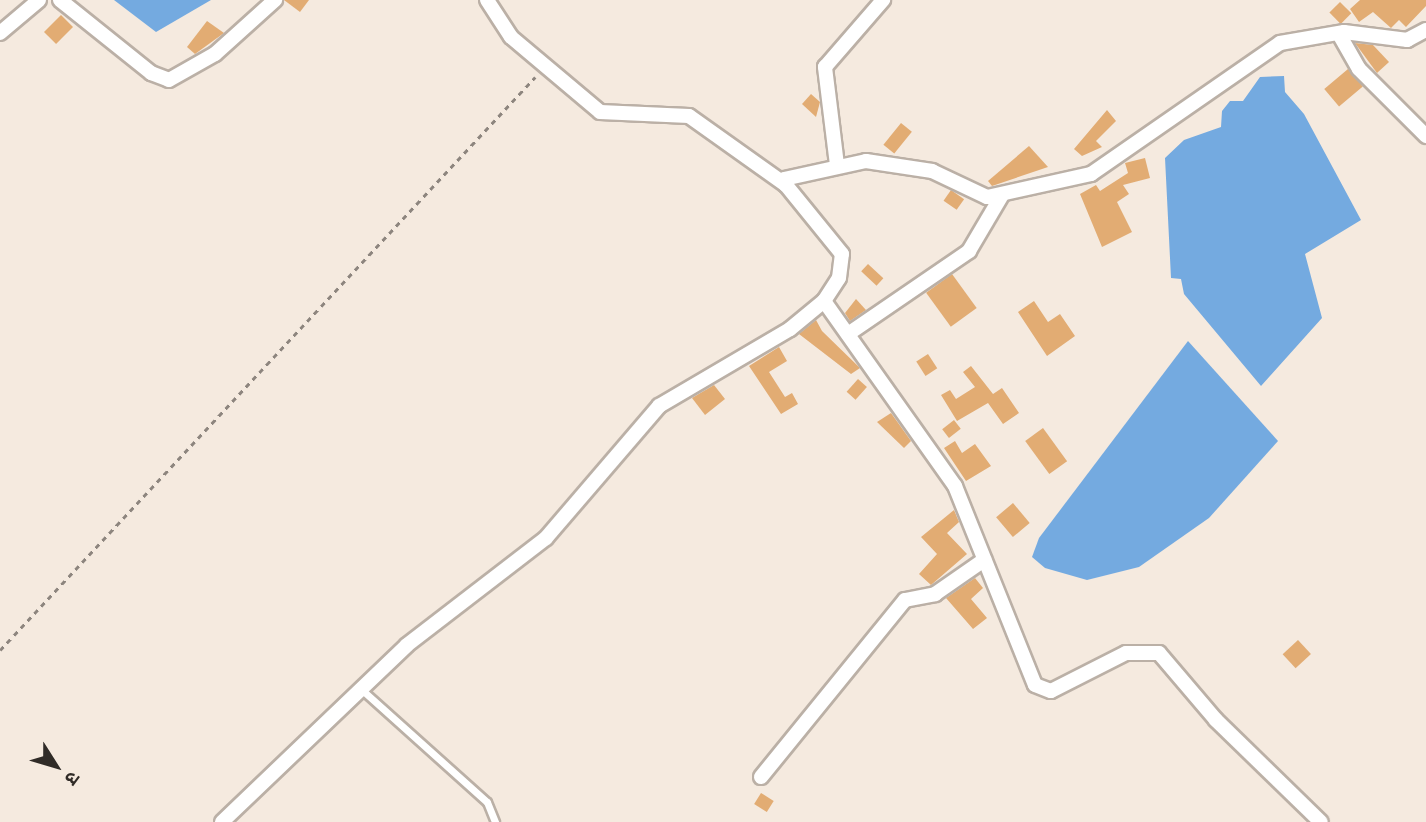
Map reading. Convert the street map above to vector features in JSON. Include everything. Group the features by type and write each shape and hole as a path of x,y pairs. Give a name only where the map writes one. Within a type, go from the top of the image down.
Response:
{"street":[{"path":"0,33 39,0"},
{"path":"60,0 151,73 169,80 215,54 275,0"},
{"path":"222,822 359,688 547,538 659,406 790,329 824,301 839,278 842,254 786,185 697,119 600,112 544,68 511,37 487,0"},
{"path":"837,165 825,67 883,0"},
{"path":"786,185 784,179 837,165 910,166 978,195 1002,195 1091,174 1266,50 1294,38 1339,34 1407,40 1426,30"},
{"path":"1339,34 1359,69 1426,136"},
{"path":"848,334 970,251 1002,195"},
{"path":"824,301 955,486 1031,677 1051,691 1126,653 1159,653 1216,720 1321,822"},
{"path":"761,777 905,600 935,594 984,560"}],"lane":[{"path":"359,688 487,802 495,822"}],"path":[{"path":"0,650 544,68"}],"water":[{"path":"114,0 211,0 156,32"},
{"path":"1284,76 1285,92 1304,114 1361,220 1305,254 1322,318 1261,386 1184,294 1181,279 1171,278 1165,158 1184,140 1221,127 1222,111 1230,101 1243,101 1260,77"},
{"path":"1188,341 1278,441 1209,518 1139,567 1087,580 1045,568 1032,557 1039,538"}],"building":[{"path":"284,0 309,0 300,12"},
{"path":"1360,0 1426,0 1426,6 1406,27 1399,20 1391,28 1373,12 1359,22 1350,9"},
{"path":"1340,2 1351,13 1341,24 1329,13"},
{"path":"61,15 73,27 56,44 44,32"},
{"path":"207,21 224,33 195,54 187,47"},
{"path":"1355,43 1373,45 1389,62 1377,73"},
{"path":"1348,69 1363,87 1339,107 1324,89"},
{"path":"811,94 820,102 816,117 802,104"},
{"path":"1107,110 1116,121 1096,141 1102,147 1082,156 1074,149"},
{"path":"901,123 912,132 894,154 883,145"},
{"path":"1029,146 1048,167 992,186 988,181"},
{"path":"1145,158 1150,178 1123,185 1129,194 1117,202 1132,232 1102,247 1080,194 1096,185 1100,191 1128,173 1125,163"},
{"path":"951,190 964,199 957,210 944,201"},
{"path":"868,264 883,278 877,286 861,271"},
{"path":"952,274 977,308 951,327 926,293"},
{"path":"856,299 866,310 850,321 845,313"},
{"path":"1034,301 1048,322 1060,314 1075,336 1047,356 1018,312"},
{"path":"816,320 822,331 860,368 851,374 799,334"},
{"path":"779,347 787,361 769,372 785,397 792,393 798,404 781,414 749,366"},
{"path":"928,354 937,368 926,376 916,362"},
{"path":"971,366 993,394 1002,388 1019,413 1003,424 988,403 957,421 941,395 950,390 956,399 975,387 963,372"},
{"path":"858,379 867,387 856,400 847,392"},
{"path":"714,385 725,399 705,415 692,398"},
{"path":"891,413 911,441 904,448 877,422"},
{"path":"954,420 961,429 949,438 942,429"},
{"path":"1043,428 1067,461 1049,474 1025,441"},
{"path":"955,441 962,453 975,444 991,466 966,481 944,448"},
{"path":"1013,503 1030,523 1013,537 996,517"},
{"path":"954,510 959,522 947,533 967,554 931,585 919,574 937,554 921,537"},
{"path":"975,578 983,588 971,599 987,618 973,629 946,598"},
{"path":"1298,640 1311,654 1296,668 1283,654"},
{"path":"761,793 774,801 767,812 754,804"}]}
